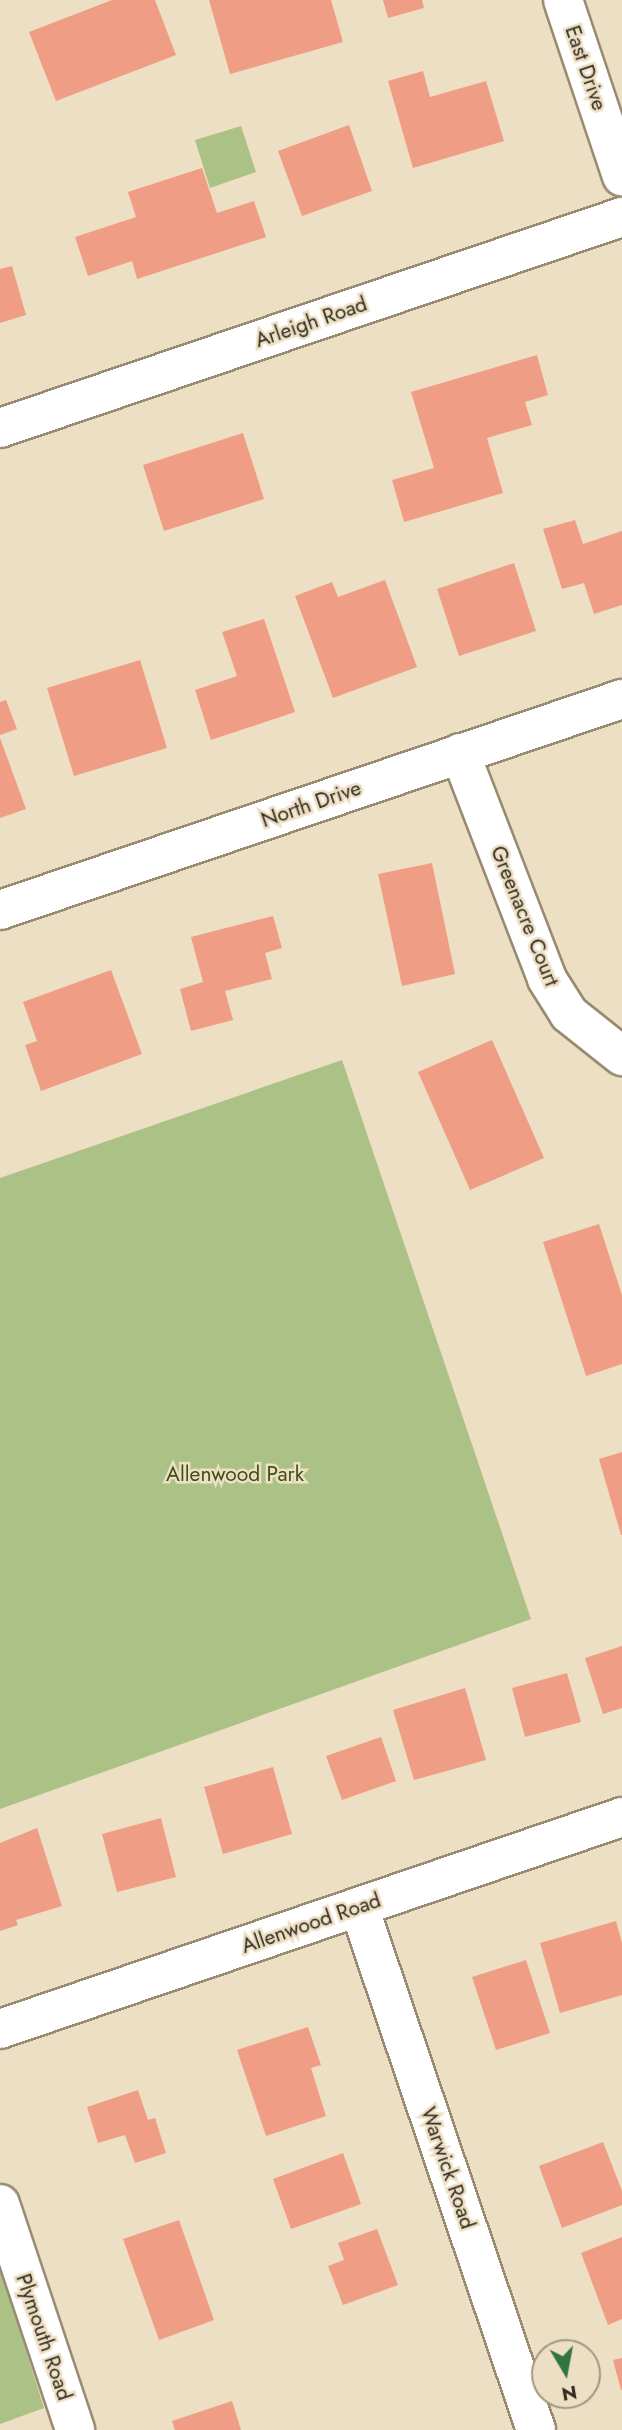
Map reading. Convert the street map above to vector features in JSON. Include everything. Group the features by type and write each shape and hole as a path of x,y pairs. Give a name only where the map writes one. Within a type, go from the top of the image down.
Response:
{"street":[{"name":"East Drive","path":"563,0 622,176"},
{"name":"Arleigh Road","path":"0,428 622,217"},
{"name":"North Drive","path":"0,910 622,699"},
{"name":"Greenacre Court","path":"460,753 547,979 569,1014 622,1056"},
{"name":"Allenwood Road","path":"0,2029 622,1817"},
{"name":"Warwick Road","path":"359,1907 536,2430"},
{"name":"Plymouth Road","path":"0,2204 75,2430"}],"green space":[{"path":"241,126 256,172 210,188 195,140"},
{"name":"Allenwood Park","path":"342,1060 531,1619 0,1809 0,1178"},
{"path":"0,2267 44,2408 0,2424"}],"building":[{"path":"112,0 155,0 176,55 56,101 29,32"},
{"path":"209,0 331,0 343,42 230,74"},
{"path":"383,0 422,0 424,8 388,18"},
{"path":"423,71 430,97 486,81 504,141 413,168 388,81"},
{"path":"349,125 372,191 302,216 278,151"},
{"path":"202,168 217,213 254,201 266,237 137,279 132,261 88,276 75,237 136,217 128,192"},
{"path":"12,266 26,315 0,323 0,269"},
{"path":"537,355 548,395 525,402 532,425 487,438 503,493 404,522 392,480 434,468 411,392"},
{"path":"243,433 264,499 164,531 143,465"},
{"path":"575,520 583,544 622,531 622,605 594,614 584,583 562,589 543,529"},
{"path":"514,563 536,631 459,656 437,589"},
{"path":"385,580 417,667 333,698 295,596 332,582 338,597"},
{"path":"264,619 295,712 211,740 195,690 237,676 222,632"},
{"path":"140,660 167,748 74,776 47,688"},
{"path":"6,700 17,729 0,735 0,702"},
{"path":"0,738 26,809 0,818"},
{"path":"432,863 455,974 402,986 378,874"},
{"path":"273,916 282,948 265,953 272,979 225,991 233,1020 191,1031 180,989 203,982 191,937"},
{"path":"111,970 142,1054 41,1091 25,1045 37,1041 23,1002"},
{"path":"492,1040 544,1158 470,1190 418,1072"},
{"path":"599,1224 622,1295 622,1364 586,1376 543,1242"},
{"path":"622,1452 622,1535 621,1535 599,1459"},
{"path":"622,1646 622,1708 603,1714 585,1658"},
{"path":"567,1673 581,1722 525,1737 512,1688"},
{"path":"465,1688 486,1760 414,1780 393,1710"},
{"path":"381,1737 396,1781 342,1800 326,1756"},
{"path":"273,1767 292,1834 223,1854 204,1787"},
{"path":"161,1818 176,1877 117,1892 102,1834"},
{"path":"37,1828 62,1906 16,1920 18,1925 0,1931 0,1843"},
{"path":"616,1921 622,1943 622,1995 560,2013 540,1943"},
{"path":"526,1960 550,2033 496,2050 472,1977"},
{"path":"308,2027 321,2065 311,2068 326,2116 266,2136 237,2050"},
{"path":"138,2090 148,2120 155,2118 166,2153 135,2163 125,2135 98,2143 87,2107"},
{"path":"603,2142 622,2191 622,2205 562,2228 539,2166"},
{"path":"343,2153 361,2204 291,2229 273,2179"},
{"path":"179,2220 214,2320 159,2340 123,2239"},
{"path":"377,2229 398,2285 343,2305 328,2266 344,2260 338,2243"},
{"path":"622,2237 622,2319 608,2325 581,2253"},
{"path":"622,2358 622,2390 621,2390 613,2360"},
{"path":"232,2401 241,2430 175,2430 172,2421"}]}
